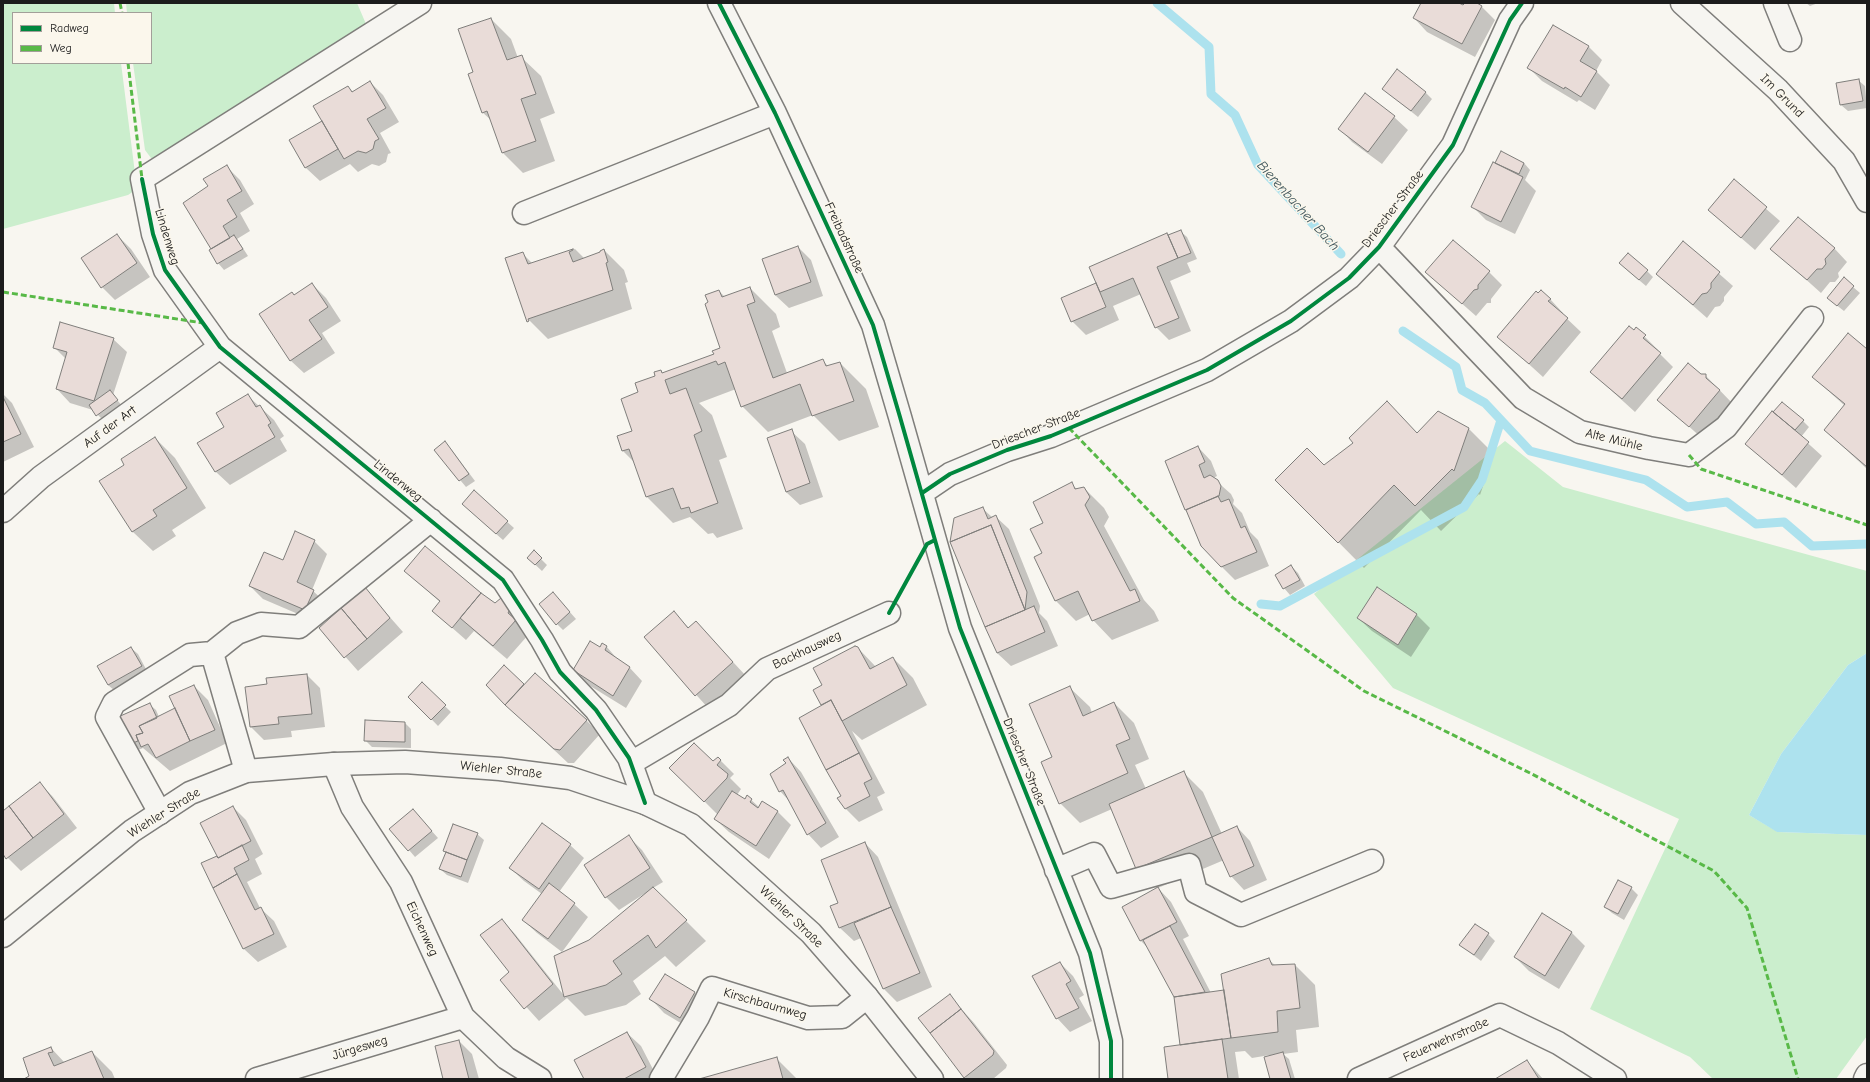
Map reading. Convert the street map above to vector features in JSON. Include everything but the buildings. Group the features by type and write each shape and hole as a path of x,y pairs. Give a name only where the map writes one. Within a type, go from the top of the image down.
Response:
{"street":[{"name":"Lindenweg","path":"420,3 142,179 153,234 165,270 220,347 503,580 542,640 560,672 596,710 631,763 645,803"},
{"name":"Freibadstraße","path":"719,3 775,113 872,325 922,493"},
{"name":"Driescher Straße","path":"1111,1079 1111,1041 1090,953 960,628 922,493 950,474 1007,450 1051,436 1207,370 1291,321 1349,278 1379,247 1453,145 1510,20 1522,3"},
{"name":"Im Grund","path":"1682,3 1778,90 1844,161 1867,201"},
{"path":"1775,3 1790,40"},
{"path":"524,213 775,113"},
{"name":"Alte Mühle","path":"1379,247 1523,398 1580,432 1649,448 1689,455 1726,427 1812,318"},
{"name":"Auf der Art","path":"3,511 41,477 220,347"},
{"path":"160,813 107,717 114,703 156,675 190,655 212,653 237,633 261,624 299,627 431,520"},
{"name":"Backhausweg","path":"631,763 729,705 766,669 889,613"},
{"path":"212,653 246,771"},
{"name":"Wiehler Straße","path":"3,936 132,831 190,793 246,771 334,764 405,762 500,769 570,778 645,803 691,825 811,933 867,997 932,1079"},
{"name":"Eichenweg","path":"334,764 352,807 401,882 463,1018 506,1058 530,1076"},
{"path":"1056,870 1094,854 1111,887 1189,865 1196,892 1241,915 1372,861"},
{"name":"Kirschbaumweg","path":"661,1079 698,1017 712,988 808,1018 842,1017 867,997"},
{"name":"Feuerwehrstraße","path":"1359,1079 1500,1015 1558,1043 1615,1079"},
{"name":"Jürgesweg","path":"257,1079 463,1018"},
{"path":"1865,1079 1867,1075"}],"green space":[{"path":"3,3 114,3 115,12 12,12 12,64 121,64 137,189 128,195 3,229"},
{"path":"126,3 357,3 366,24 177,154 160,159 151,158 145,150 133,64 152,64 152,12 127,12"},
{"path":"1505,441 1563,487 1867,571 1867,653 1848,665 1781,754 1749,815 1778,832 1867,835 1867,1036 1836,1079 1713,1079 1690,1057 1590,1009 1679,819 1393,688 1314,594"}],"water":[{"path":"1867,653 1867,835 1777,832 1749,815 1781,754 1848,665"}],"waterway":[{"name":"Bierenbacher Bach","path":"1157,3 1209,47 1211,94 1235,115 1258,165 1341,254"},
{"name":"Bierenbacher Bach","path":"1403,331 1456,367 1462,390 1485,403 1530,451 1646,480 1687,507 1727,502 1756,524 1784,522 1812,546 1867,544"},
{"path":"1261,604 1280,606 1464,507 1482,480 1501,420"}],"marked path":[{"path":"120,3 122,12"},
{"path":"128,64 142,179"},
{"path":"3,292 203,323"},
{"path":"1069,428 1233,598 1364,691 1532,774 1714,871 1747,908 1798,1079"},
{"path":"1689,455 1701,469 1867,525"}],"cycle path":[{"path":"719,3 775,113 873,325 960,628 1090,953 1111,1041 1111,1079"},
{"path":"922,493 950,474 1007,450 1051,436 1207,370 1291,321 1349,278 1379,247 1453,145 1510,20 1522,3"},
{"path":"142,179 153,234 165,270 220,347 503,580 542,640 560,672 596,710 629,758 645,803"},
{"path":"889,613 927,544 935,540"}]}
